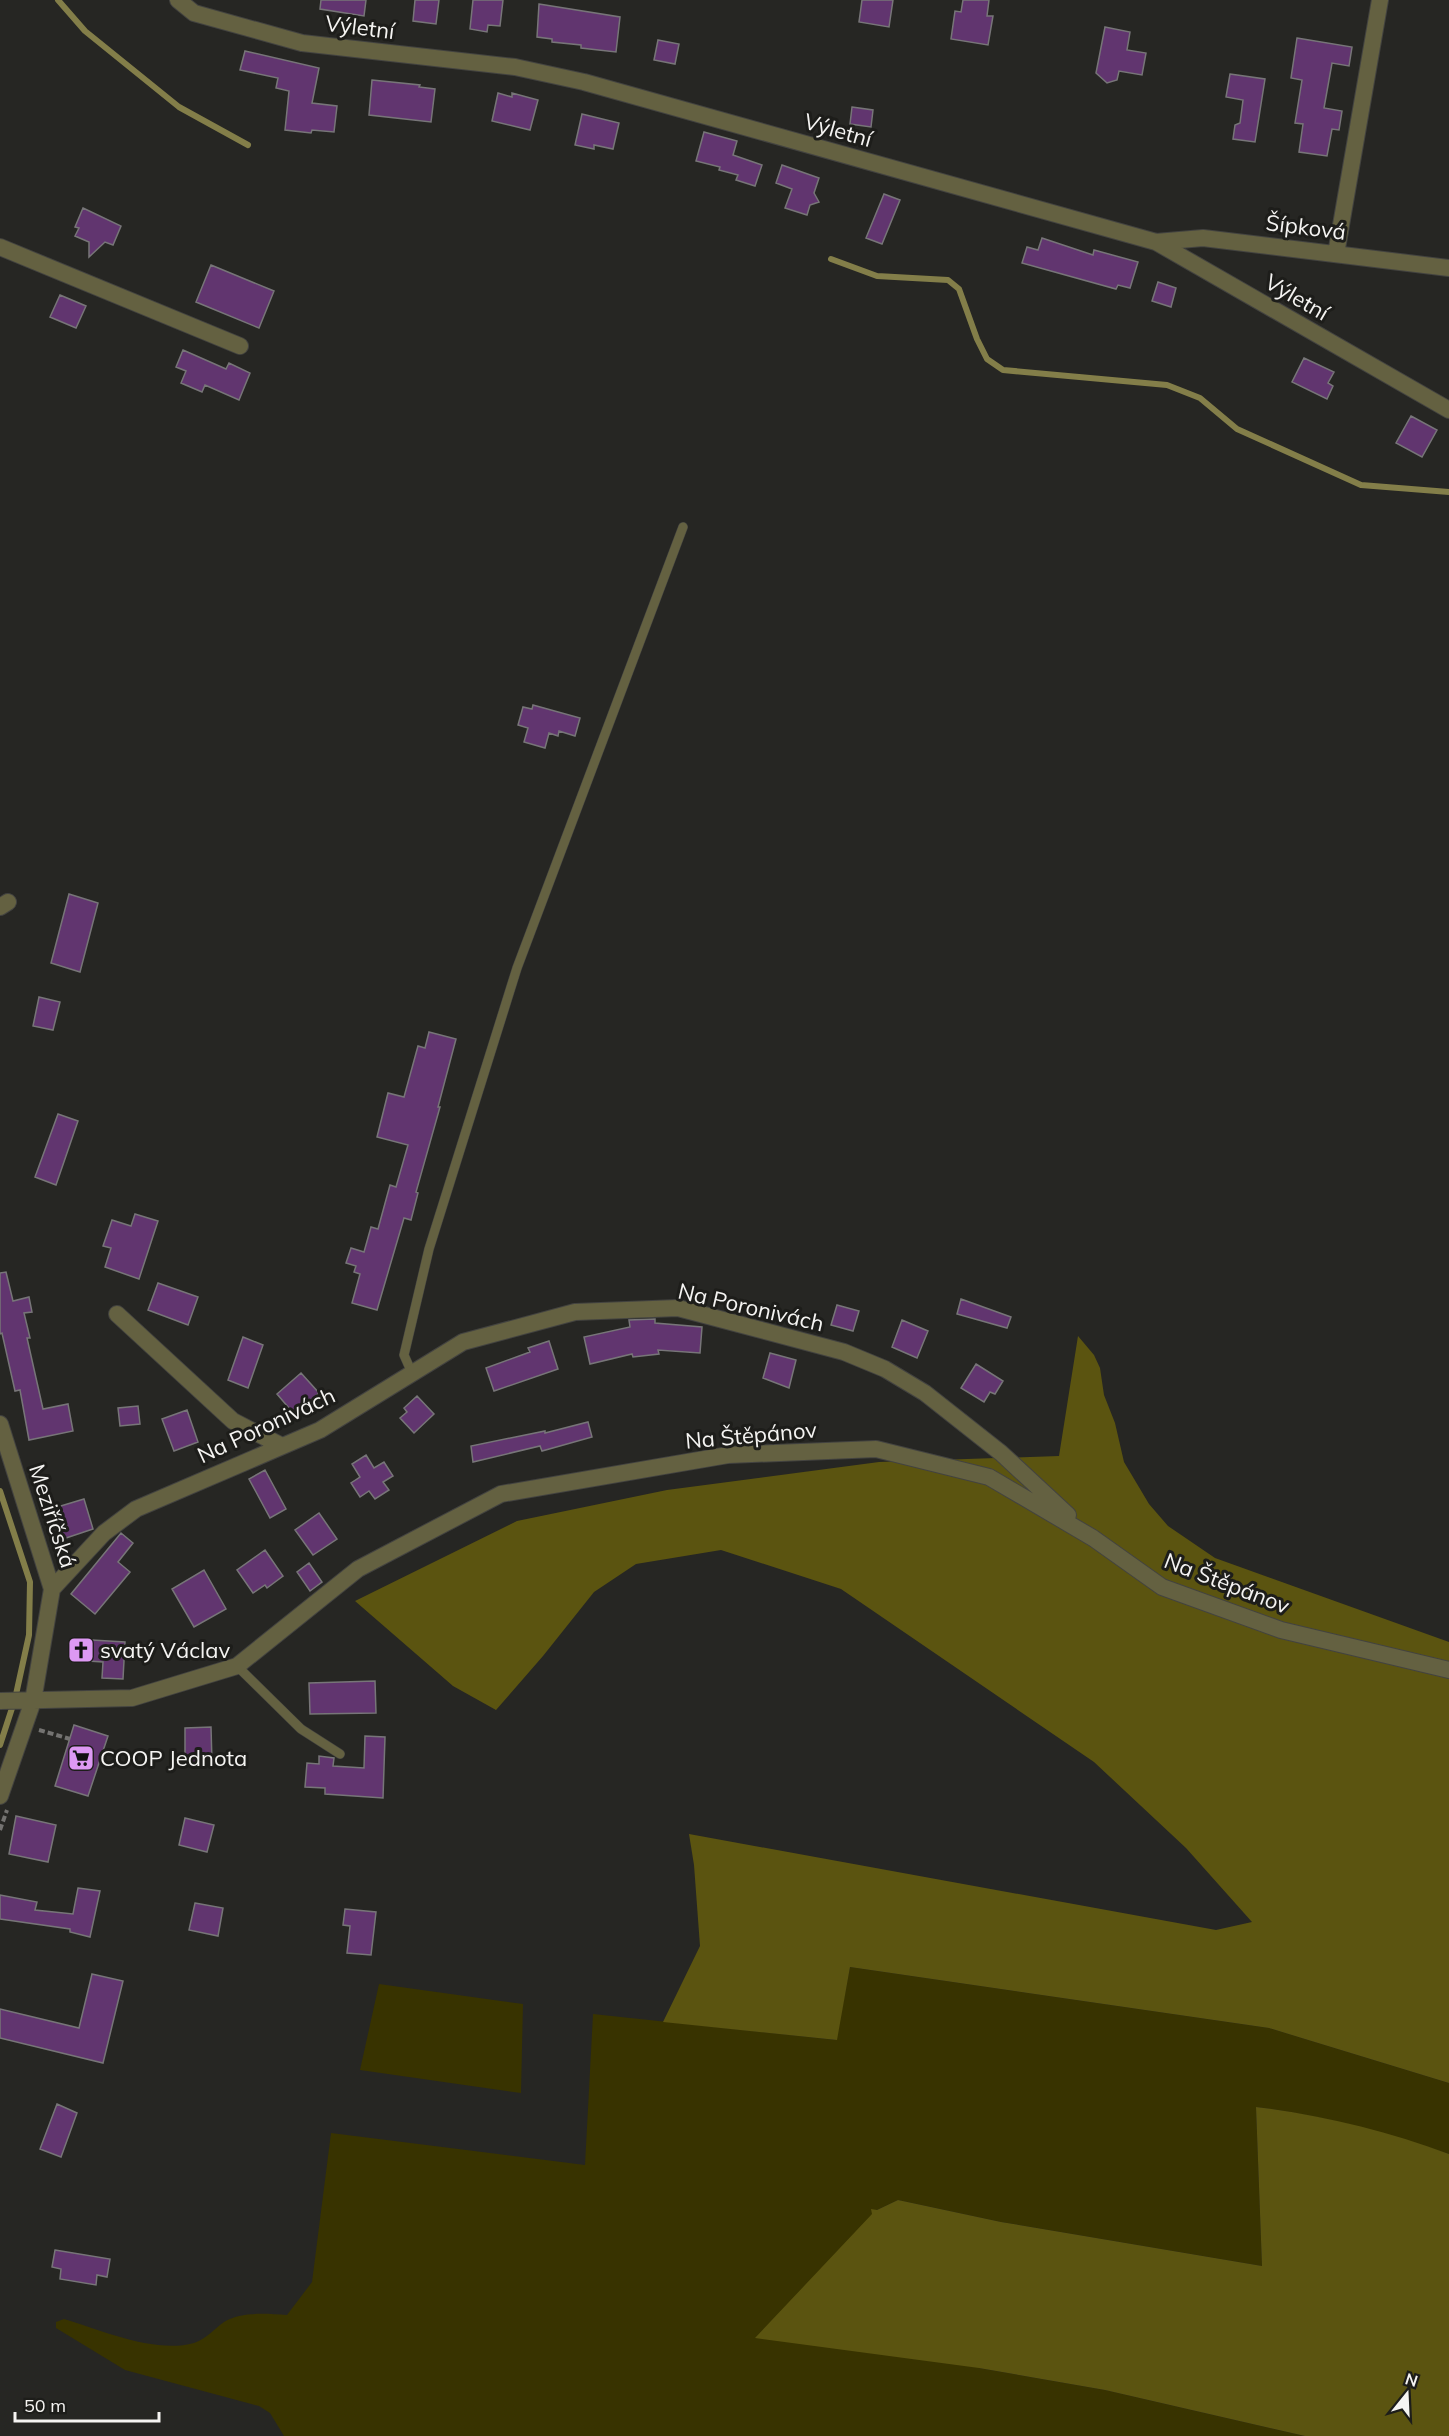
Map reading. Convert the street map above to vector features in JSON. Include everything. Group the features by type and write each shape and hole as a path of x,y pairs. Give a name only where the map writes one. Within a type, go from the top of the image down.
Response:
{"street":[{"name":"Výletní","path":"178,0 194,13 302,43 514,67 584,82 1156,242 1449,410"},
{"path":"1336,254 1380,0"},
{"name":"Šípková","path":"1156,242 1203,238 1449,268"},
{"path":"0,247 240,346"},
{"name":"Na Poronivách","path":"52,1589 104,1533 136,1509 320,1430 463,1342 575,1312 678,1308 844,1352 885,1369 925,1393 1000,1453 1093,1538"},
{"path":"117,1314 233,1421 282,1446"},
{"name":"Meziříčská","path":"0,1424 52,1589 16,1701 0,1796"},
{"name":"Na Štěpánov","path":"16,1701 132,1698 237,1666 358,1569 501,1494 728,1455 876,1449 989,1477 1093,1538 1162,1587 1281,1630 1449,1670"}],"lane":[{"path":"412,1373 404,1355 429,1249 517,968 683,527"},
{"path":"237,1666 301,1729 340,1754"}],"path":[{"path":"35,1728 70,1739"}],"shaded area":[{"path":"1078,1336 1094,1355 1100,1368 1104,1395 1115,1423 1124,1462 1149,1504 1168,1526 1215,1558 1449,1642 1449,2083 1269,2028 850,1967 837,2040 663,2022 700,1946 694,1865 689,1834 1216,1930 1252,1922 1186,1848 1094,1762 841,1589 721,1550 636,1564 594,1592 496,1710 453,1686 355,1601 517,1521 667,1490 879,1462 1059,1456"},
{"path":"850,1967 1269,2028 1449,2083 1449,2154 1354,2126 1256,2107 1262,2266 1001,2222 898,2200 877,2210 979,2368 1105,2390 1305,2436 284,2436 270,2413 259,2406 125,2370 56,2328 56,2322 64,2319 145,2343 179,2346 198,2341 231,2318 255,2314 287,2315 312,2282 331,2133 585,2165 593,2014 836,2040"},
{"path":"379,1984 523,2004 521,2093 360,2070"},
{"path":"1256,2107 1305,2114 1354,2125 1449,2154 1449,2436 1305,2436 1105,2390 979,2368 755,2338 872,2214 871,2209 877,2210 898,2200 1001,2222 1262,2266"}],"building":[{"path":"321,0 366,0 364,16 320,9"},
{"path":"415,0 439,0 436,24 413,21"},
{"path":"473,0 503,0 500,26 488,25 487,32 470,29"},
{"path":"862,0 893,0 889,27 859,22"},
{"path":"963,0 989,0 987,16 993,16 988,45 951,39 955,11 961,12"},
{"path":"539,4 620,17 616,52 581,48 581,45 552,42 552,39 537,37"},
{"path":"1105,27 1130,32 1127,50 1146,53 1142,75 1119,71 1117,80 1107,83 1096,73"},
{"path":"1297,38 1352,47 1349,66 1332,63 1324,108 1342,111 1339,130 1332,129 1327,156 1299,152 1303,124 1295,123 1302,80 1291,78"},
{"path":"658,40 679,44 675,64 654,60"},
{"path":"245,51 319,68 312,103 337,106 334,132 312,130 311,133 285,130 289,91 276,88 278,78 240,70"},
{"path":"1230,74 1265,79 1255,142 1233,139 1235,125 1240,123 1243,100 1226,97"},
{"path":"372,80 420,85 419,87 435,89 431,122 369,115"},
{"path":"498,93 512,97 512,93 538,100 530,130 492,121"},
{"path":"852,107 873,110 871,127 850,124"},
{"path":"582,114 619,123 613,149 594,145 594,149 575,145"},
{"path":"704,132 737,141 733,155 762,165 755,186 736,180 738,175 719,170 720,167 696,161"},
{"path":"782,165 819,178 814,193 819,202 810,205 807,215 785,208 792,189 776,183"},
{"path":"884,194 900,200 882,244 866,238"},
{"path":"83,208 121,226 113,245 105,242 89,257 89,242 75,236 79,228 75,227"},
{"path":"1042,238 1093,255 1094,250 1138,262 1130,288 1118,285 1116,289 1022,263 1027,247 1038,250"},
{"path":"211,265 274,291 259,328 196,302"},
{"path":"1158,282 1176,288 1171,307 1152,301"},
{"path":"60,295 86,306 76,328 50,317"},
{"path":"183,350 226,369 229,363 250,373 239,400 205,385 202,392 181,383 186,371 176,367"},
{"path":"1304,358 1334,372 1328,383 1333,386 1327,399 1292,382"},
{"path":"1411,416 1437,430 1422,457 1396,443"},
{"path":"533,705 580,718 575,736 559,731 558,736 549,733 545,748 524,742 528,728 518,725 523,707 532,709"},
{"path":"69,894 98,903 80,972 51,963"},
{"path":"39,997 60,1002 53,1030 33,1026"},
{"path":"429,1032 456,1039 416,1192 418,1193 411,1220 404,1218 377,1310 352,1303 360,1274 354,1272 356,1266 346,1263 351,1248 364,1252 371,1227 378,1229 390,1185 396,1187 408,1145 377,1137 388,1093 404,1097 418,1046 425,1048"},
{"path":"58,1114 78,1121 56,1185 35,1177"},
{"path":"135,1214 158,1221 139,1279 105,1267 111,1248 103,1246 112,1220 131,1226"},
{"path":"6,1272 13,1301 29,1297 32,1312 24,1313 30,1338 27,1338 43,1409 68,1404 73,1431 29,1440 20,1390 15,1391 2,1333 0,1334 0,1273"},
{"path":"158,1283 198,1297 188,1325 148,1310"},
{"path":"961,1299 1011,1317 1007,1328 957,1314"},
{"path":"837,1305 859,1311 853,1331 831,1325"},
{"path":"655,1319 655,1323 702,1327 700,1353 658,1350 659,1354 633,1357 632,1354 590,1364 584,1337 630,1327 629,1320"},
{"path":"902,1320 928,1331 917,1358 892,1347"},
{"path":"243,1337 263,1345 248,1388 228,1380"},
{"path":"549,1341 558,1369 494,1391 486,1368 530,1352 528,1348"},
{"path":"770,1353 796,1360 789,1388 763,1378"},
{"path":"976,1364 1003,1381 995,1394 990,1392 984,1402 961,1388"},
{"path":"301,1373 319,1393 294,1414 277,1394"},
{"path":"417,1396 434,1414 414,1433 400,1418 407,1412 404,1408"},
{"path":"138,1406 140,1424 120,1426 118,1408"},
{"path":"187,1410 198,1442 174,1451 162,1419"},
{"path":"588,1422 592,1437 542,1451 540,1446 473,1462 471,1446 545,1431 545,1433"},
{"path":"366,1455 374,1468 384,1462 393,1476 383,1482 389,1490 375,1499 369,1491 360,1497 351,1483 360,1477 352,1464"},
{"path":"265,1470 286,1509 270,1518 249,1479"},
{"path":"84,1499 93,1529 63,1539 54,1508"},
{"path":"319,1513 337,1539 313,1555 295,1530"},
{"path":"121,1533 133,1543 118,1562 130,1572 95,1614 71,1594"},
{"path":"265,1550 283,1576 267,1588 265,1585 253,1593 237,1570"},
{"path":"309,1563 322,1582 310,1591 297,1572"},
{"path":"204,1570 226,1609 194,1627 172,1589"},
{"path":"75,1639 125,1642 123,1679 102,1678 103,1662 73,1660"},
{"path":"375,1681 376,1713 310,1714 309,1683"},
{"path":"74,1725 108,1736 88,1796 55,1786"},
{"path":"211,1727 212,1763 185,1764 185,1728"},
{"path":"365,1736 385,1737 383,1798 325,1794 325,1788 305,1787 307,1763 319,1764 319,1756 334,1758 333,1766 364,1768"},
{"path":"16,1816 56,1825 48,1862 9,1854"},
{"path":"185,1818 214,1825 207,1852 179,1845"},
{"path":"78,1888 100,1891 90,1937 70,1932 70,1929 0,1919 0,1895 37,1902 35,1910 73,1914"},
{"path":"195,1903 223,1908 218,1936 189,1930"},
{"path":"345,1909 376,1912 371,1955 347,1953 350,1926 343,1925"},
{"path":"92,1974 123,1981 103,2063 0,2038 0,2009 79,2028"},
{"path":"57,2104 77,2113 61,2157 40,2149"},
{"path":"55,2250 110,2259 107,2277 97,2275 96,2285 60,2279 61,2269 52,2267"}],"waterway":[{"path":"58,0 85,31 179,107 248,145"},
{"path":"831,259 877,276 948,280 959,289 977,339 987,359 1003,370 1167,385 1200,398 1237,429 1361,485 1449,492"},
{"path":"0,1491 30,1582 29,1635 15,1699 0,1745"}],"place":[{"name":"svatý Václav","path":"81,1650"},
{"name":"COOP Jednota","path":"81,1758"}]}
